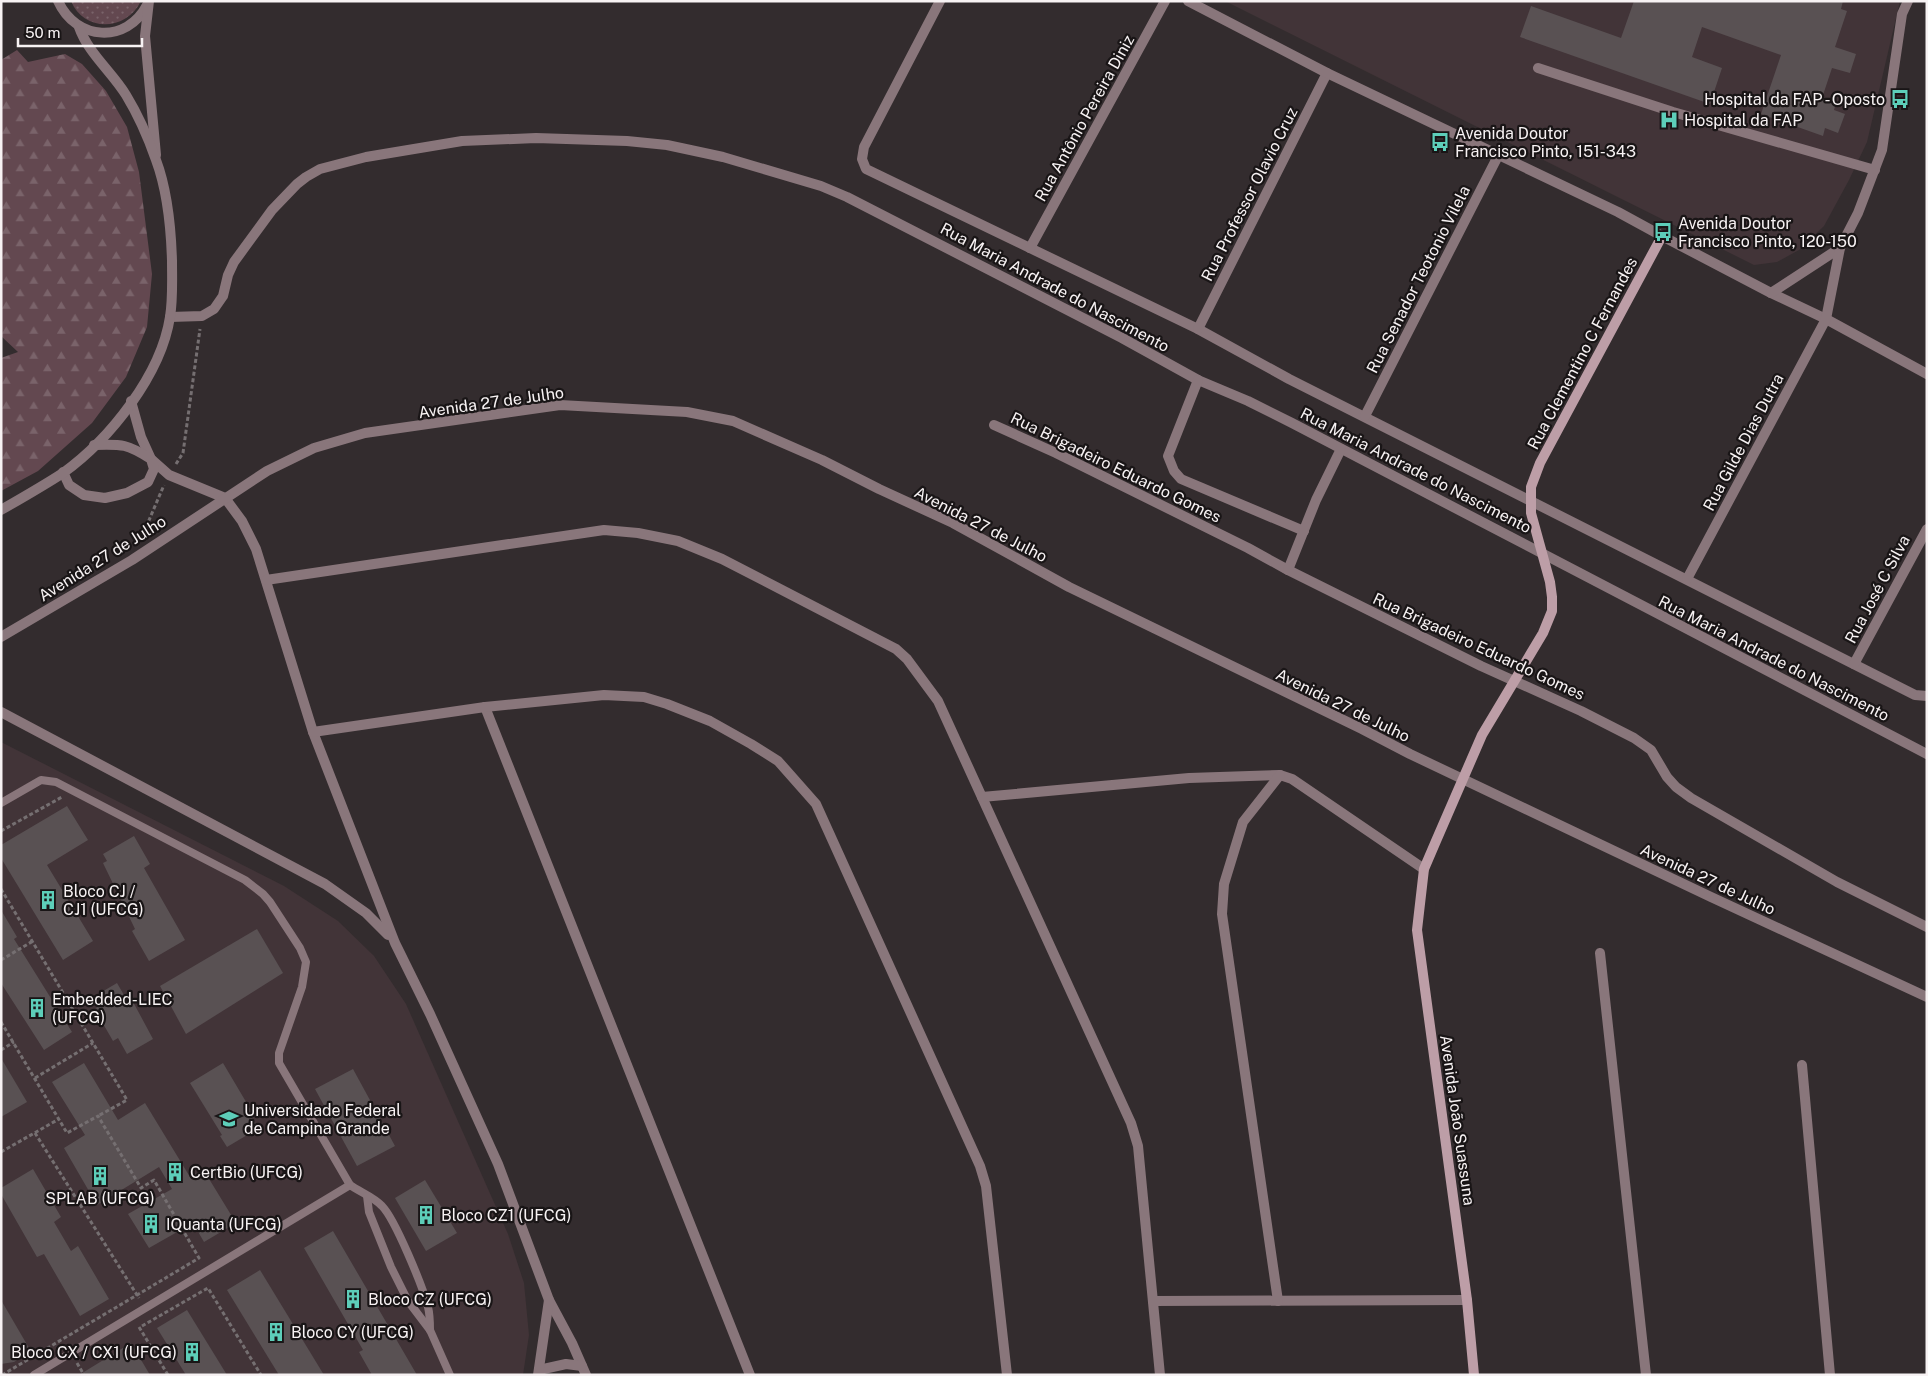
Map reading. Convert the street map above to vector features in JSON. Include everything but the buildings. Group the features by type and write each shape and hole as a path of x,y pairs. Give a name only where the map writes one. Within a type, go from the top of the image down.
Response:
{"main road":[{"name":"Rua Clementino C Fernandes","path":"1542,553 1536,535 1531,503 1531,487 1540,463 1662,236"},
{"path":"1424,869 1482,735 1543,633 1552,611 1550,582 1542,553"},
{"name":"Avenida João Suassuna","path":"1424,869 1418,930 1467,1300 1474,1375"}],"street":[{"path":"58,1 62,10 79,27 102,33 120,30 136,21 149,1"},
{"path":"149,1 145,36 156,161"},
{"name":"Rua Maria Andrade do Nascimento","path":"940,1 864,147 862,159 866,169 1198,329 1289,379 1365,416 1531,503 1687,579 1915,695 1927,696"},
{"name":"Rua Antônio Pereira Diniz","path":"1030,248 1165,1"},
{"path":"1188,1 1327,73 1618,212 1771,293 1826,319 1927,374"},
{"path":"1771,293 1840,248 1858,213 1882,150 1902,14 1908,1"},
{"path":"1,510 64,472 115,423 152,370 164,340 170,317 171,238 166,196 156,161 126,96 88,45 79,27"},
{"path":"1538,68 1673,112 1875,170"},
{"name":"Rua Professor Olavio Cruz","path":"1198,329 1327,73"},
{"name":"Rua Maria Andrade do Nascimento","path":"202,316 218,305 234,262 272,210 302,180 320,170 374,155 462,141 527,138 602,139 667,145 762,167 821,186 870,207 1122,338 1198,380 1248,401 1927,754"},
{"name":"Rua Senador Teotonio Vilela","path":"1365,416 1498,156"},
{"name":"Rua Gilde Dias Dutra","path":"1687,579 1826,319 1840,248"},
{"path":"170,317 202,316"},
{"path":"1198,380 1168,456 1174,471 1181,479 1304,531"},
{"path":"64,472 69,485 84,495 105,498 127,493 148,482 154,469 141,437 132,401"},
{"name":"Avenida 27 de Julho","path":"1,637 132,560 267,471 314,448 365,434 560,406 687,412 733,422 822,460 878,489 953,523 1069,587 1410,754 1927,997"},
{"name":"Rua Brigadeiro Eduardo Gomes","path":"994,425 1056,453 1514,682 1581,711 1644,744 1651,750 1667,777 1676,787 1691,798 1837,882 1927,928"},
{"path":"94,445 120,444 132,447 151,459 168,475 225,498 242,521 256,549 313,732 395,943 430,1014 498,1164 549,1300 572,1342 584,1370"},
{"path":"1288,570 1316,500 1341,449"},
{"name":"Rua José C Silva","path":"1854,664 1927,529"},
{"path":"266,580 604,530 638,533 678,541 722,559 896,649 907,659 938,701 1131,1123 1138,1146 1160,1375"},
{"path":"313,732 485,707 604,695 644,697 710,721 778,761 816,804 980,1166 986,1186 1007,1375"},
{"path":"485,707 750,1375"},
{"path":"1,712 325,884 366,913 382,927 395,943"},
{"path":"982,797 1189,778 1280,775 1292,779 1424,869"},
{"path":"1278,1301 1222,914 1224,884 1243,822 1280,775"},
{"path":"1600,953 1646,1375"},
{"path":"1802,1065 1830,1375"},
{"path":"549,1300 538,1372 566,1364 584,1370"},
{"path":"1153,1301 1467,1300"}],"lane":[{"path":"1,803 41,780 56,782 245,880 263,894 304,954 306,969 302,987 279,1053 279,1063 350,1185 376,1200 389,1216 418,1279 428,1306 430,1330"},
{"path":"34,1375 350,1185"},
{"path":"367,1196 369,1212 390,1267 408,1301 430,1330 450,1375"}],"path":[{"path":"132,560 168,475 183,453 202,316"},
{"path":"1,831 73,790"},
{"path":"1,889 127,1100 67,1133 1,1022"},
{"path":"1,960 33,941"},
{"path":"1,1050 14,1042"},
{"path":"35,1078 93,1043"},
{"path":"2,1375 199,1258 154,1180 141,1188 98,1116"},
{"path":"1,1152 59,1119"},
{"path":"35,1132 137,1295"},
{"path":"208,1288 261,1375"},
{"path":"139,1327 168,1375"},
{"path":"77,1363 84,1375"}],"shaded area":[{"name":"Hospital da FAP","path":"1225,1 1900,1 1867,142 1824,226 1799,250 1777,262 1754,265"},
{"name":"Universidade Federal de Campina Grande","path":"1,742 284,886 338,921 374,956 406,1004 508,1234 524,1283 529,1335 523,1375 1,1375"}],"green space":[{"path":"71,1 141,1 135,11 126,18 116,23 106,24 95,23 85,19"},
{"path":"17,50 28,62 65,54 82,64 106,91 127,127 139,172 152,274 147,327 126,377 92,423 38,471 1,491 1,358 18,352 1,336 1,60"}],"place":[{"name":"Hospital da FAP - Oposto","path":"1900,99"},
{"name":"Hospital da FAP","path":"1669,120"},
{"name":"Avenida Doutor Francisco Pinto, 151-343","path":"1440,142"},
{"name":"Avenida Doutor Francisco Pinto, 120-150","path":"1663,232"},
{"name":"Bloco CJ / CJ1 (UFCG)","path":"48,900"},
{"name":"Embedded-LIEC (UFCG)","path":"37,1008"},
{"name":"Universidade Federal de Campina Grande","path":"229,1119"},
{"name":"CertBio (UFCG)","path":"175,1172"},
{"name":"SPLAB (UFCG)","path":"100,1176"},
{"name":"Bloco CZ1 (UFCG)","path":"426,1215"},
{"name":"IQuanta (UFCG)","path":"151,1224"},
{"name":"Bloco CZ (UFCG)","path":"353,1299"},
{"name":"Bloco CY (UFCG)","path":"276,1332"},
{"name":"Bloco CX / CX1 (UFCG)","path":"192,1352"}]}
